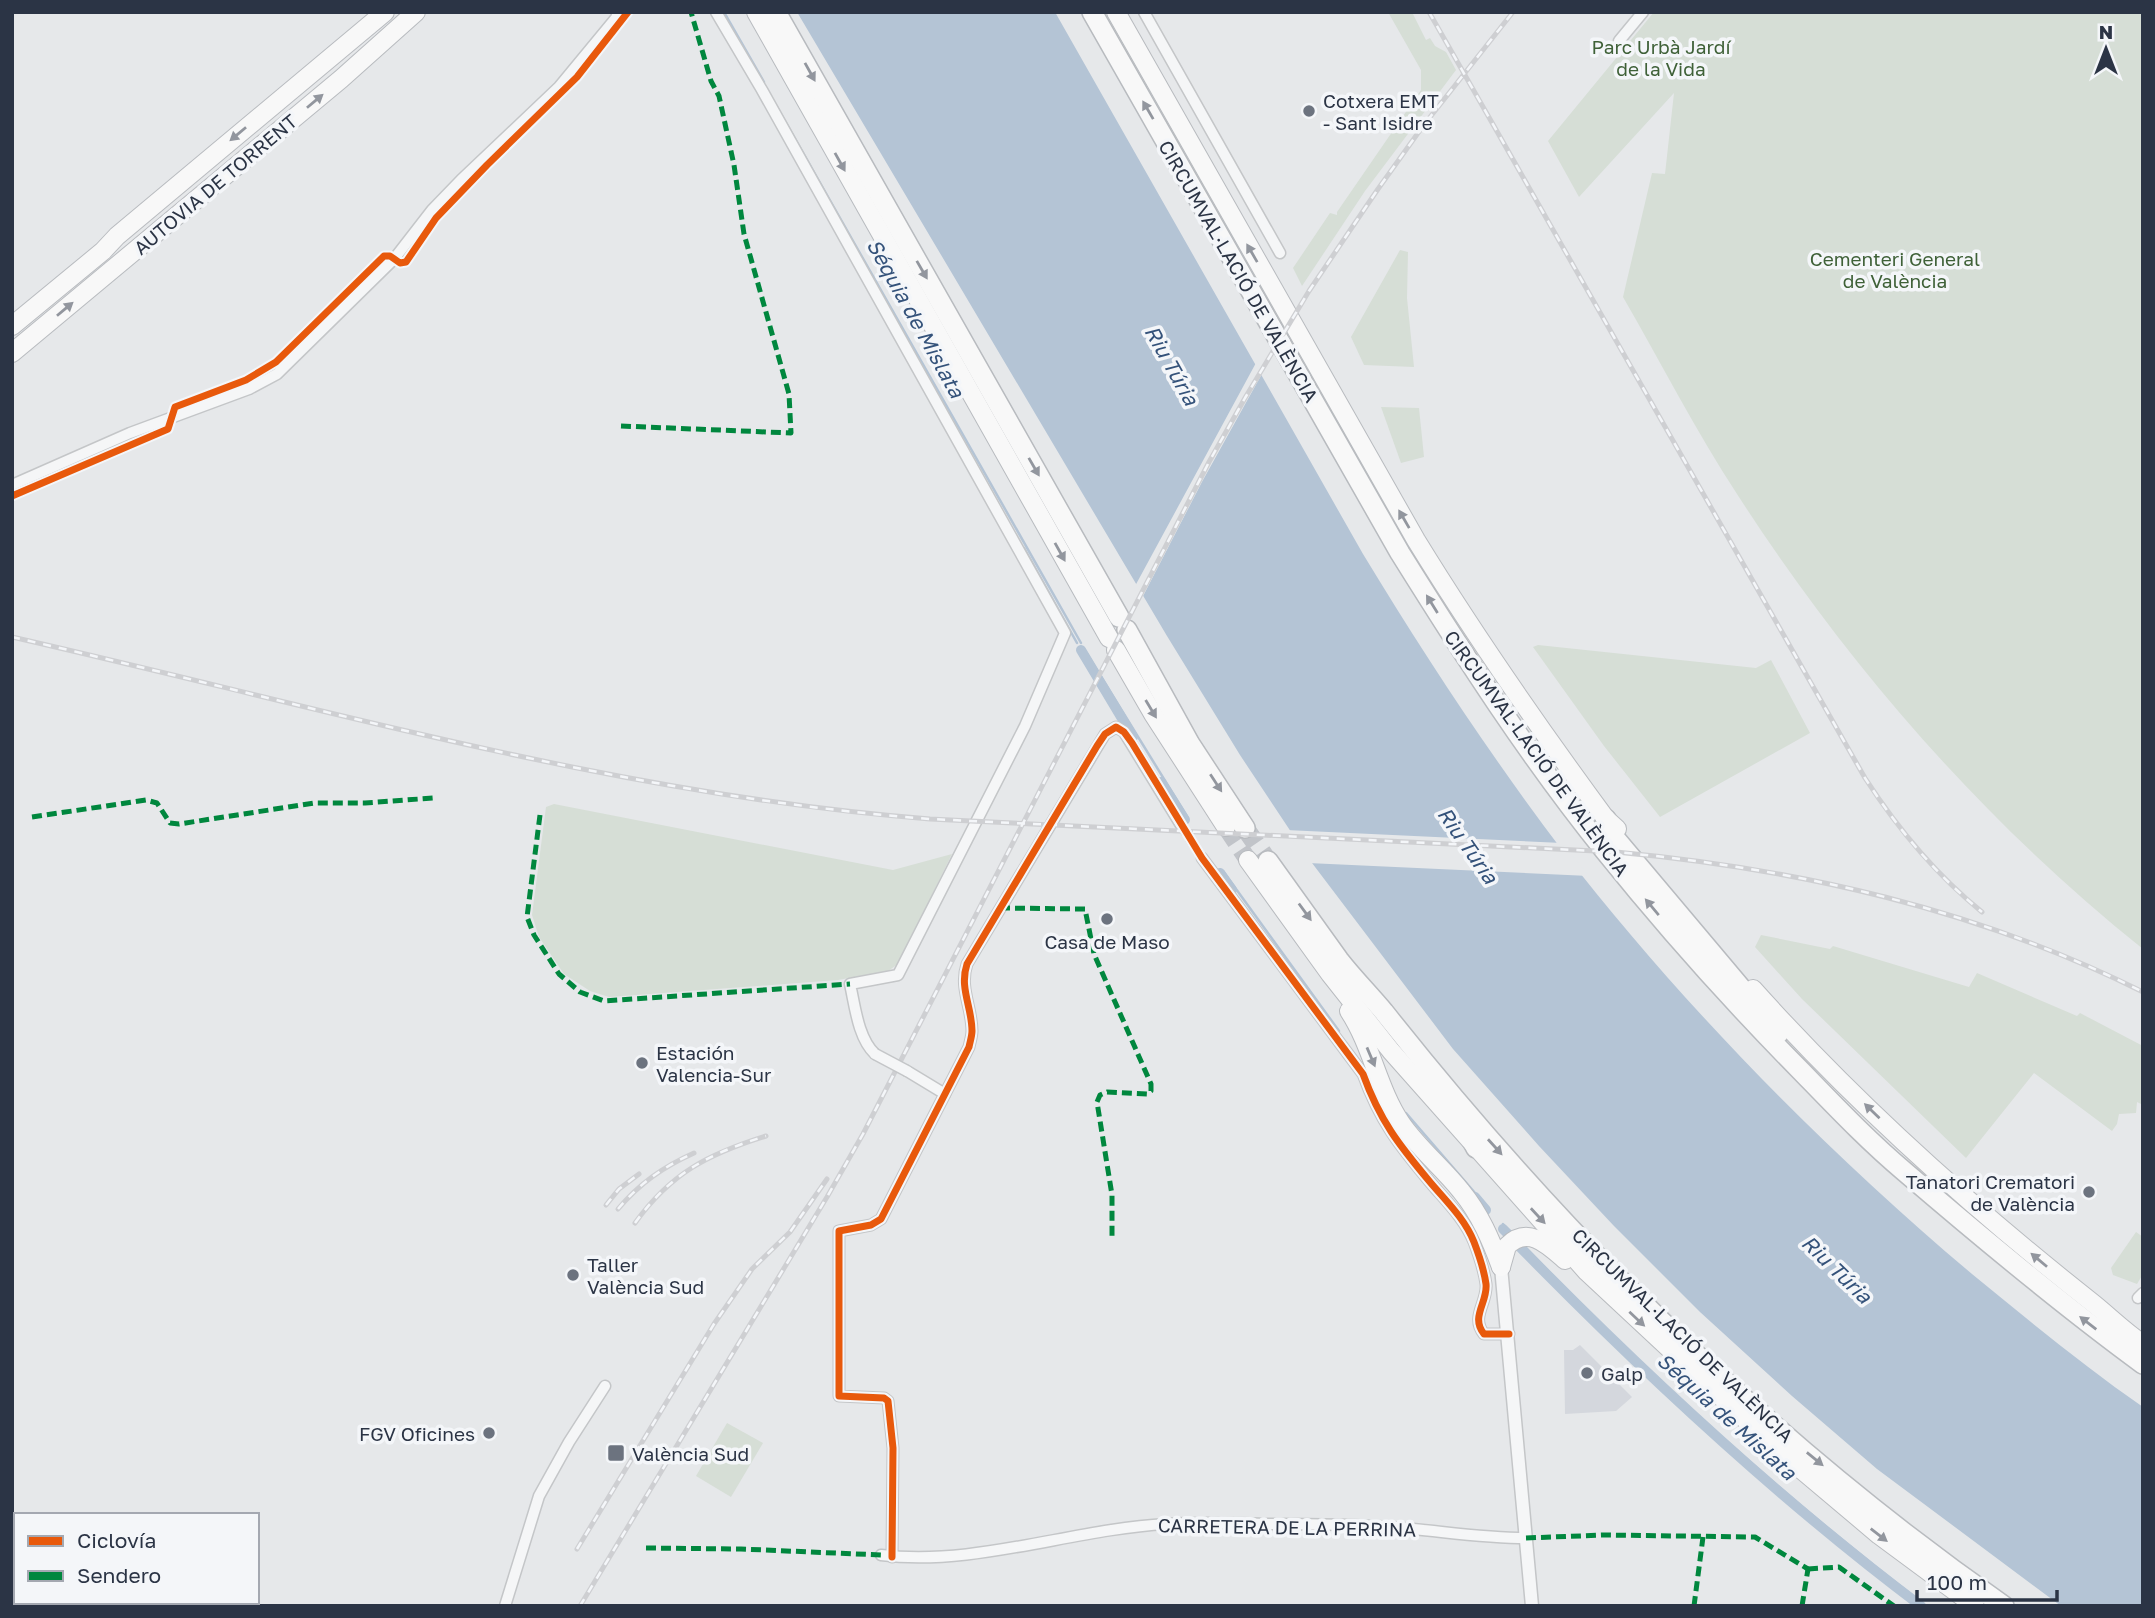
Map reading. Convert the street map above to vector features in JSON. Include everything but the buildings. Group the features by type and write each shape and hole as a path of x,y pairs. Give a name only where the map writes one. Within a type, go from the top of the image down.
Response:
{"highway":[{"name":"AUTOVIA DE TORRENT","path":"12,326 385,12"},
{"name":"AUTOVIA DE TORRENT","path":"12,353 341,79 416,12"},
{"path":"341,79 362,68 428,12"},
{"path":"745,12 752,24 770,38"},
{"path":"756,12 1118,634 1190,744 1235,827"},
{"path":"776,12 1118,634"},
{"name":"CIRCUMVAL·LACIÓ DE VALÈNCIA","path":"1092,12 1399,553 1454,640 1522,739 1603,849 1744,1013 1837,1108 1905,1172 2042,1287 2143,1364"},
{"name":"CIRCUMVAL·LACIÓ DE VALÈNCIA","path":"1116,12 1416,540 1490,657 1606,819 1768,1005 1852,1092 1978,1210 2143,1344"},
{"path":"12,312 38,295 96,246 117,236"},
{"path":"1606,819 1615,838 1794,1052 1910,1168 1921,1184"},
{"name":"CIRCUMVAL·LACIÓ DE VALÈNCIA","path":"1258,861 1336,968 1584,1243 1654,1313 1789,1437 1887,1518 2004,1606"},
{"path":"1336,968 1352,983 1466,1130 1476,1148"},
{"path":"1336,968 1338,994 1355,1020 1392,1108 1402,1124 1474,1208 1490,1236 1501,1267"},
{"name":"CIRCUMVAL·LACIÓ DE VALÈNCIA","path":"1476,1148 1587,1272 1778,1450 1879,1535 1975,1606"},
{"path":"1501,1267 1507,1246 1520,1237 1529,1236 1538,1238 1567,1262 1587,1272"},
{"path":"2112,1318 2128,1324 2143,1335"}],"street":[{"path":"12,485 130,433 249,389 285,368 394,259 432,210 461,180 559,87 616,18 618,12"},
{"path":"716,12 1065,633 1025,726 898,975 850,984 868,1047 875,1054 945,1094 970,1047 972,1029 963,976 967,964 1105,734 1116,727 1124,732 1181,825"},
{"path":"1144,12 1280,253"},
{"path":"1619,41 1643,12"},
{"path":"1202,858 1363,1074 1375,1107 1392,1135 1464,1223 1475,1243 1486,1285 1479,1312 1479,1325 1485,1334 1509,1334"},
{"name":"CARRETERA DE LA PERRINA","path":"945,1094 881,1219 872,1225 839,1231 839,1396 884,1398 888,1401 893,1448 887,1556 923,1557 1001,1550 1124,1528 1195,1523 1385,1527 1454,1535 1526,1538"},
{"path":"1501,1267 1532,1606"},
{"path":"505,1606 539,1496 605,1386"}],"shaded area":[{"name":"Galp","path":"1580,1345 1632,1397 1616,1411 1565,1414 1564,1350 1573,1350"}],"green space":[{"path":"1388,12 1412,12 1426,40 1430,38 1435,46 1446,52 1456,70 1365,191 1302,286 1293,268 1330,213 1337,215 1421,90 1421,70"},
{"name":"Cementeri General de València","path":"1654,12 2143,12 2143,949 2084,900 1973,794 1872,680 1780,558 1737,494 1623,297 1652,173 1665,174 1674,93 1579,197 1548,141"},
{"path":"1400,250 1408,252 1407,298 1414,367 1364,365 1351,337"},
{"path":"1381,407 1419,408 1424,457 1401,463"},
{"path":"1538,645 1756,668 1771,660 1810,733 1660,817 1604,746 1533,647"},
{"path":"554,804 893,870 952,854 898,964 888,971 838,980 609,997 590,991 564,974 539,937 532,915 546,807"},
{"path":"1761,935 1830,949 1833,946 1969,987 1977,973 2077,1016 2080,1013 2143,1046 2143,1105 2137,1102 2136,1113 2119,1114 2112,1131 2034,1073 1966,1158 1802,999 1755,947"},
{"path":"2136,1232 2143,1237 2143,1274 2137,1284 2113,1275 2111,1268"},
{"path":"727,1423 763,1443 731,1497 696,1476"}],"water":[{"name":"Riu Túria","path":"797,12 1055,12 1363,554 1459,705 1562,850 1608,908 1705,1019 1808,1125 1916,1226 1972,1274 2143,1407 2143,1606 2061,1606 1877,1469 1700,1312 1614,1226 1453,1049 1309,859 1240,755"}],"pier":[{"path":"1257,361 1263,372 1141,600 1134,588"},
{"path":"1286,830 1562,843 1589,876 1308,863"}],"waterway":[{"name":"Séquia de Mislata","path":"724,12 764,82"},
{"name":"Séquia de Mislata","path":"777,107 1081,643"},
{"name":"Séquia de Mislata","path":"1024,548 1077,643"},
{"name":"Séquia de Mislata","path":"1084,649 1188,818"},
{"name":"Séquia de Mislata","path":"1081,650 1133,737"},
{"name":"Séquia de Mislata","path":"1161,782 1185,820"},
{"name":"Séquia de Mislata","path":"1223,871 1339,1031"},
{"name":"Séquia de Mislata","path":"1220,873 1232,890"},
{"name":"Séquia de Mislata","path":"1406,1113 1488,1208"},
{"name":"Séquia de Mislata","path":"1475,1197 1486,1210"},
{"name":"Séquia de Mislata","path":"1503,1224 1512,1234"},
{"name":"Séquia de Mislata","path":"1503,1229 1509,1235"},
{"name":"Séquia de Mislata","path":"1517,1244 1613,1340 1712,1433 1815,1522 1921,1606"},
{"path":"1523,1245 1668,1388 1768,1478 1926,1606"}],"tunnel":[{"path":"1181,825 1202,858"},
{"path":"1226,827 1248,860"},
{"path":"1245,828 1268,861"}],"railway":[{"path":"1429,12 1865,778 1918,850 1948,882 1982,912"},
{"path":"580,1606 863,1134 1209,462 1245,398 1309,291 1378,189 1423,126 1513,12"},
{"path":"12,637 468,745 698,790 813,807 930,819 1616,852 1752,869 1886,897 1952,916 2080,963 2143,992"},
{"path":"635,1223 663,1191 692,1168 726,1150 766,1136"},
{"path":"618,1209 653,1176 694,1153"},
{"path":"606,1205 619,1189 639,1174"},
{"path":"577,1549 714,1324 752,1269 790,1232 827,1179"}],"marked path":[{"path":"621,426 791,433 789,394 744,234 734,165 719,96 711,81 691,12"},
{"path":"32,817 146,800 157,803 170,823 179,824 314,803 365,803 433,798"},
{"path":"540,815 527,917 534,935 559,974 580,992 604,1001 850,984"},
{"path":"1000,908 1085,909 1094,954 1151,1084 1151,1091 1147,1094 1107,1092 1100,1095 1097,1102 1112,1195 1112,1239"},
{"path":"1526,1538 1604,1535 1755,1537 1808,1569"},
{"path":"1694,1606 1703,1537"},
{"path":"646,1548 881,1555"},
{"path":"1808,1569 1839,1567 1894,1606"},
{"path":"1802,1606 1808,1569"}],"cycle path":[{"path":"12,496 168,429 175,407 246,380 276,362 384,256 390,256 400,263 406,262 436,218 577,77 628,12"},
{"path":"892,1557 893,1448 888,1401 884,1398 839,1396 839,1231 871,1225 881,1219 969,1047 972,1031 964,981 967,964 1097,746 1105,734 1116,727 1124,732 1132,743 1202,858 1363,1074 1376,1106 1400,1144 1466,1226 1478,1252 1486,1284 1479,1315 1480,1328 1484,1334 1509,1334"}],"place":[{"name":"Cotxera EMT - Sant Isidre","path":"1309,111"},
{"name":"Casa de Maso","path":"1107,919"},
{"name":"Estación Valencia-Sur","path":"642,1063"},
{"name":"Tanatori Crematori de València","path":"2089,1192"},
{"name":"Taller València Sud","path":"573,1275"},
{"name":"Galp","path":"1587,1373"},
{"name":"FGV Oficines","path":"489,1433"},
{"name":"València Sud","path":"616,1453"}],"park label":[{"name":"Parc Urbà Jardí de la Vida","path":"1661,57"}]}
